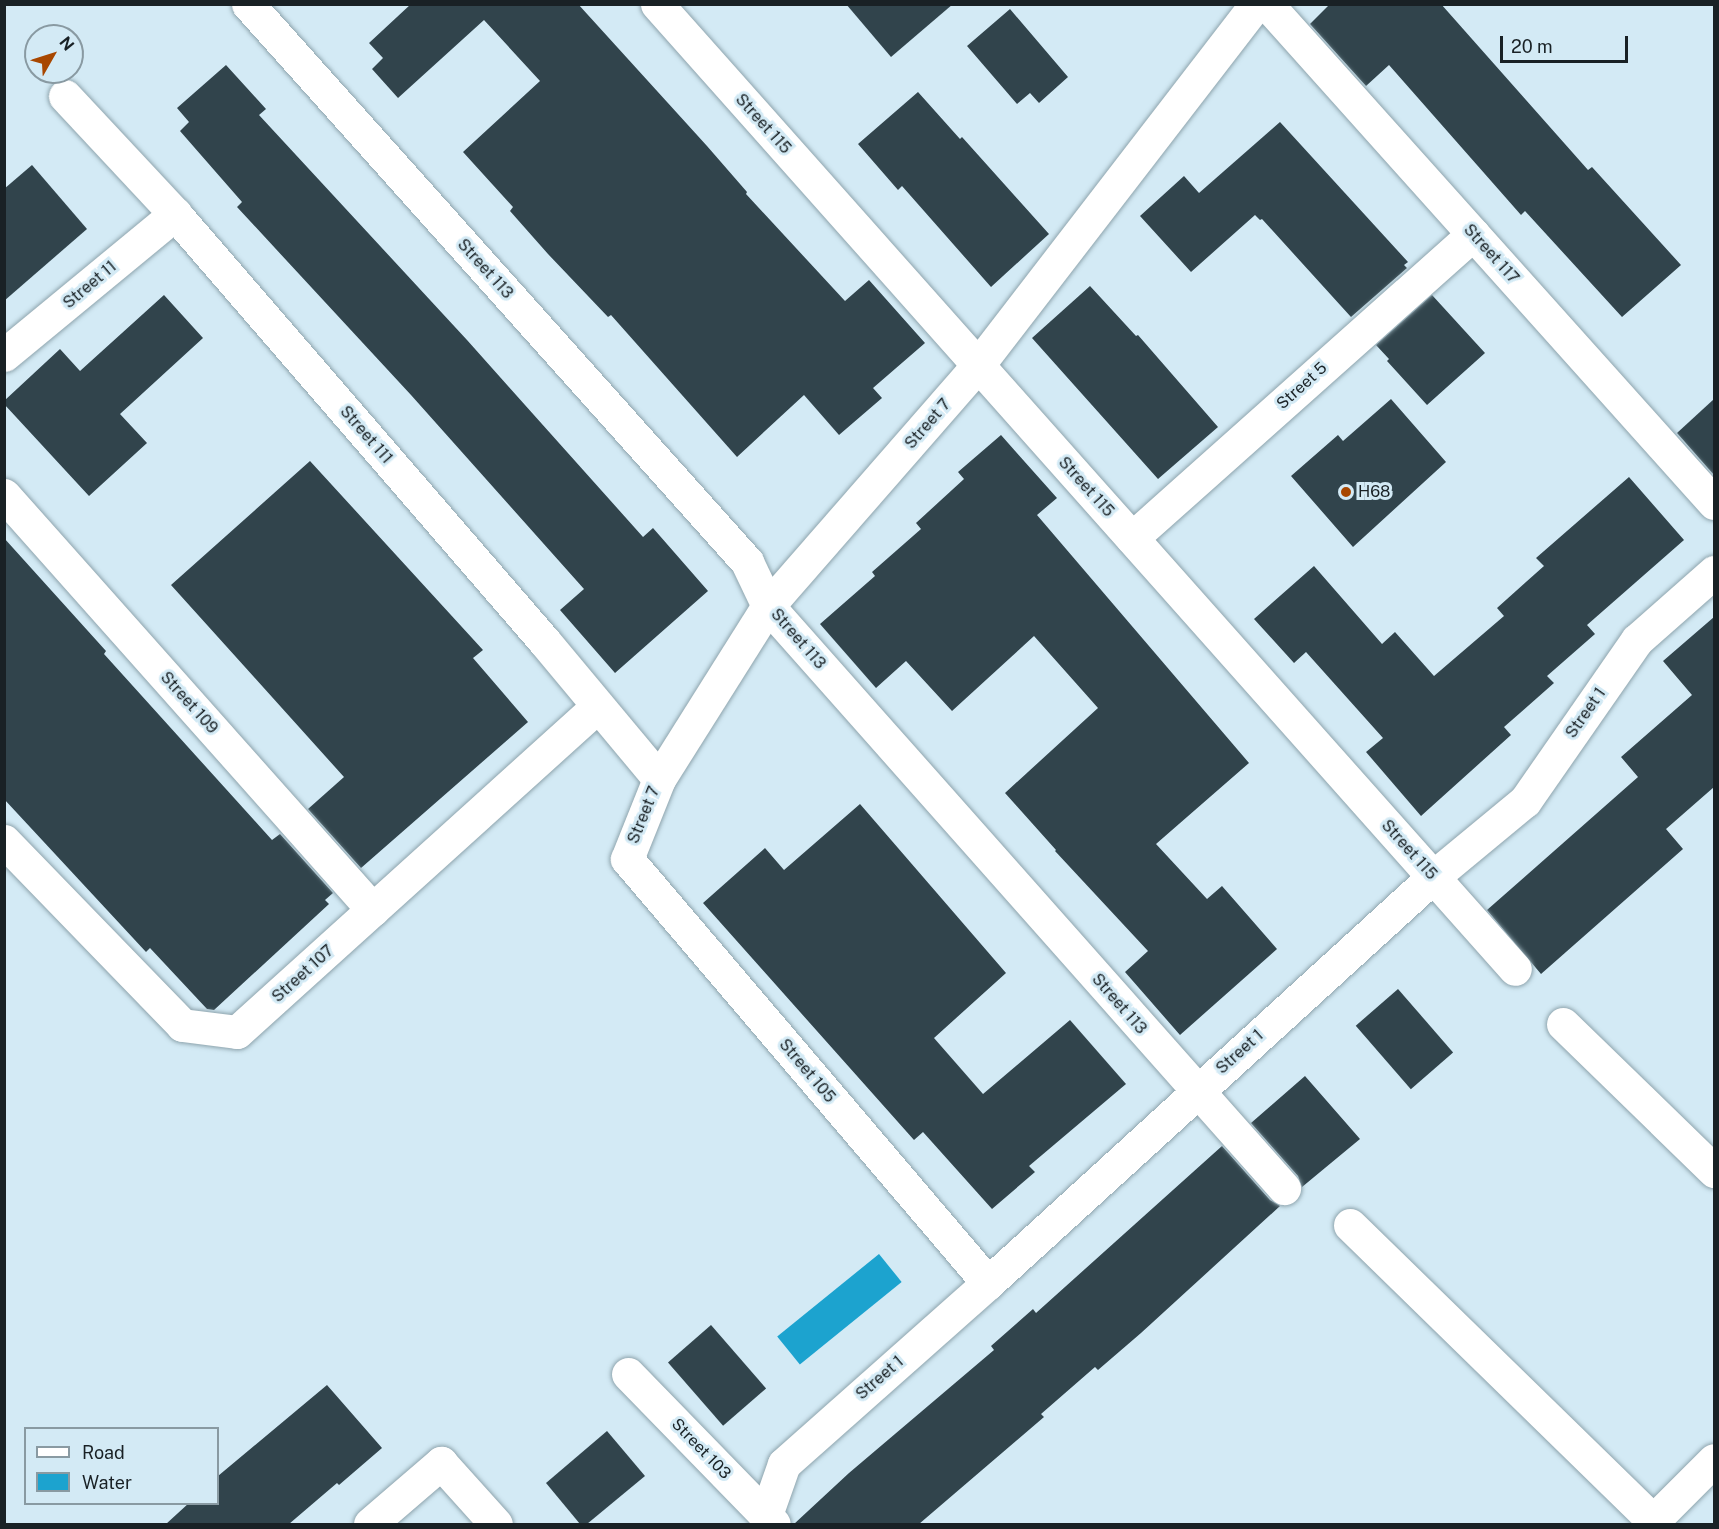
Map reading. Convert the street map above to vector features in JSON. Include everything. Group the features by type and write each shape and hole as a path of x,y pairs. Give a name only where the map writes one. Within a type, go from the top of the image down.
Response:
{"street":[{"name":"Street 113","path":"248,4 747,562 768,606 1284,1188"},
{"name":"Street 115","path":"657,4 1515,969"},
{"name":"Street 7","path":"627,859 659,780 768,606 978,365 1256,4"},
{"name":"Street 117","path":"1267,4 1714,503"},
{"name":"Street 111","path":"65,96 175,214 659,780"},
{"name":"Street 11","path":"4,355 175,214"},
{"name":"Street 5","path":"1132,538 1473,234"},
{"name":"Street 109","path":"4,495 373,910"},
{"name":"Street 1","path":"769,1521 784,1464 988,1283 1433,877 1525,801 1637,640 1714,572"},
{"name":"Street 107","path":"4,841 182,1024 237,1032 598,706"},
{"name":"Street 105","path":"627,859 988,1283"},
{"path":"1563,1024 1714,1171"},
{"path":"1350,1225 1655,1523 1714,1460"},
{"name":"Street 103","path":"628,1374 769,1521"},
{"path":"370,1524 441,1463 496,1524"}],"water":[{"path":"879,1254 902,1282 800,1364 777,1336"}],"building":[{"path":"411,4 578,4 707,146 747,192 746,194 845,301 869,280 925,343 873,388 882,398 839,435 804,395 737,457 611,315 608,317 548,254 510,211 513,207 463,152 540,81 484,20 398,98 372,69 383,58 369,43"},
{"path":"846,4 953,4 891,57"},
{"path":"1330,4 1441,4 1588,170 1592,167 1681,265 1622,317 1525,211 1521,215 1389,65 1366,86 1310,24"},
{"path":"1010,9 1068,77 1039,103 1030,93 1017,104 967,46"},
{"path":"226,65 266,109 259,115 467,340 643,537 653,528 708,591 615,673 560,610 584,589 411,395 237,207 242,202 180,131 189,122 177,108"},
{"path":"918,92 960,139 962,137 1049,234 991,287 902,186 898,190 858,144"},
{"path":"1280,122 1408,262 1404,265 1407,268 1351,317 1262,219 1260,220 1255,215 1191,272 1140,216 1184,176 1199,193"},
{"path":"32,165 87,229 4,301 4,189"},
{"path":"1090,286 1136,336 1138,335 1218,427 1158,479 1032,338"},
{"path":"164,295 203,338 120,414 147,443 89,496 4,404 4,401 60,349 80,371"},
{"path":"1432,295 1485,353 1427,405 1387,361 1389,359 1376,345"},
{"path":"1391,399 1446,462 1353,547 1291,476 1338,435 1343,441"},
{"path":"1714,399 1714,475 1677,433"},
{"path":"1001,435 1057,498 1037,515 1249,763 1156,844 1207,899 1222,886 1277,949 1180,1035 1125,972 1148,951 1055,851 1005,793 1098,708 1034,636 952,711 906,661 876,688 820,624 875,576 872,572 921,529 916,523 964,479 958,472"},
{"path":"310,461 483,650 473,658 528,722 361,868 308,809 344,777 171,585"},
{"path":"1629,477 1684,540 1587,625 1595,634 1547,676 1554,683 1504,727 1511,735 1421,816 1366,752 1383,738 1306,652 1294,663 1254,619 1314,566 1382,644 1395,632 1434,676 1504,616 1497,608 1544,566 1536,558"},
{"path":"4,538 106,651 104,654 272,840 280,834 333,893 325,900 329,904 214,1010 207,1009 150,948 146,952 4,799"},
{"path":"1714,617 1714,787 1666,829 1683,849 1541,974 1487,910 1638,777 1621,757 1692,695 1663,661"},
{"path":"860,804 1006,973 934,1038 983,1094 1070,1020 1126,1084 1029,1166 1035,1172 992,1209 923,1132 914,1140 703,903 765,848 784,870"},
{"path":"1398,989 1453,1052 1411,1089 1356,1026"},
{"path":"1305,1076 1360,1139 1302,1187 1298,1176 1251,1123"},
{"path":"1222,1146 1270,1200 1280,1206 1141,1333 1098,1370 1095,1367 1041,1414 1044,1417 919,1524 794,1524 849,1473 994,1350 991,1346 1033,1309 1036,1313"},
{"path":"711,1325 766,1388 723,1426 668,1362"},
{"path":"327,1385 382,1448 289,1524 166,1524 187,1505 219,1505 219,1475"},
{"path":"607,1431 645,1476 587,1524 580,1524 546,1483"}],"place":[{"name":"H68","path":"1346,492"}]}
